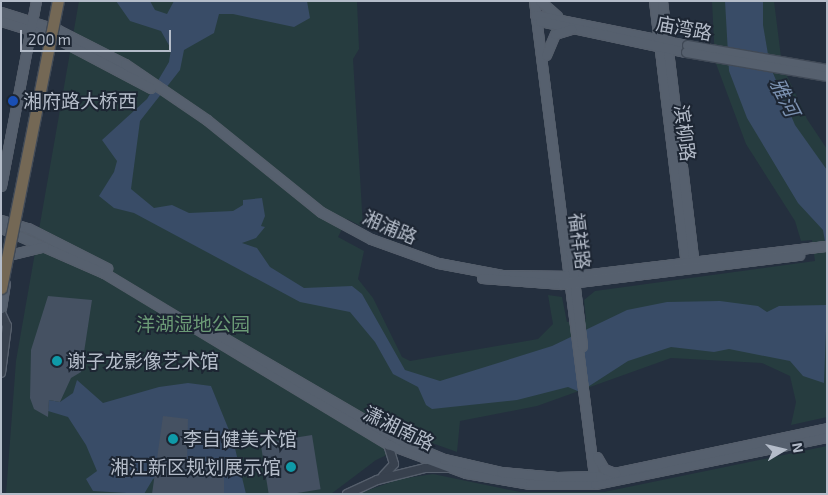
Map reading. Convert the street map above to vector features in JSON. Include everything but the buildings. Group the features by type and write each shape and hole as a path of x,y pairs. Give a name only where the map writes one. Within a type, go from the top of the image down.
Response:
{"highway":[{"path":"1,240 50,1"},
{"path":"1,288 60,1"}],"main road":[{"path":"1,186 36,1"},
{"path":"1,308 12,226 57,34 60,1"},
{"name":"福祥路","path":"534,1 546,55 569,258"},
{"path":"540,1 564,19"},
{"name":"福祥路","path":"540,1 538,18 572,280 590,446 598,480"},
{"name":"滨柳路","path":"654,1 659,15 662,44 670,76 687,243"},
{"name":"滨柳路","path":"659,15 662,1"},
{"name":"湘浦路","path":"1,12 57,34 165,93 220,130 294,193 356,232 396,250 456,268 549,281 572,280 811,251 827,246"},
{"path":"661,68 651,48 635,38 649,29 659,15 673,36 687,49 676,58 670,76"},
{"name":"庙湾路","path":"538,18 564,19 662,44 827,76"},
{"name":"庙湾路","path":"538,18 579,29 635,38"},
{"name":"湘浦路","path":"1,21 32,24"},
{"path":"546,55 555,34 579,29"},
{"name":"滨柳路","path":"662,44 661,68 690,265"},
{"name":"庙湾路","path":"687,49 827,69"},
{"name":"潇湘南路","path":"1,220 47,246 104,274 388,444 448,468 530,484 598,480 827,437"},
{"name":"潇湘南路","path":"1,228 12,226 101,265 402,442 482,469 598,480 618,472 827,428"},
{"path":"662,265 678,257 687,243 701,255 714,259"},
{"path":"8,255 20,249 47,246"},
{"name":"湘浦路","path":"594,277 662,265 690,265 714,259 827,251"},
{"path":"569,258 579,269 594,277 581,290 574,305 564,290 549,281 562,271 569,258"},
{"name":"福祥路","path":"585,395 597,457 598,480"},
{"path":"569,478 584,470 590,446"},
{"path":"597,457 604,469 618,472"}],"street":[{"path":"1,313 7,326 1,373"},
{"path":"345,494 391,470 394,459 388,444"},
{"path":"345,494 383,478 425,468 448,468"}],"green space":[{"name":"洋湖湿地公园","path":"79,1 357,1 359,49 353,59 363,227 347,219 338,237 364,251 358,279 373,298 402,357 410,361 538,339 553,324 548,295 562,297 567,322 586,319 584,300 595,291 815,261 812,240 801,241 795,221 746,144 715,61 712,1 774,1 782,65 807,119 827,149 827,417 791,425 796,402 790,376 762,363 671,358 537,406 460,421 457,452 421,439 376,460 331,494 6,494 16,361"},
{"path":"827,446 827,494 357,494 400,479 433,474 520,492 604,492"}],"water":[{"path":"116,1 150,1 155,10 167,14 174,1 307,1 310,18 294,27 233,14 219,14 214,33 184,50 180,70 140,121 131,189 154,208 172,205 189,213 233,211 243,205 243,200 262,198 265,216 261,226 265,227 256,238 242,243 257,248 270,267 304,288 352,286 362,294 405,370 440,381 552,346 627,310 667,302 720,301 758,306 767,312 779,306 827,305 824,383 803,376 790,361 729,349 714,352 671,347 628,361 580,392 568,387 517,400 432,409 426,405 418,387 393,374 375,342 350,312 300,302 134,213 114,208 99,196 114,172 117,161 102,140 147,99 169,62 171,49 161,31 130,21"},
{"path":"725,1 763,1 763,25 770,66 795,125 827,170 827,253 823,230 798,203 747,118 729,71"},
{"path":"77,380 103,403 159,387 188,383 211,386 233,440 246,494 224,494 187,463 153,479 144,494 93,491 86,479 97,471 86,445 68,417 48,411 49,400 60,402 73,393"}],"place":[{"name":"湘府路大桥西","path":"13,101"},
{"name":"谢子龙影像艺术馆","path":"57,361"},
{"name":"李自健美术馆","path":"173,439"},
{"name":"湘江新区规划展示馆","path":"291,467"}],"water label":[{"name":"雅河","path":"785,97"}]}
